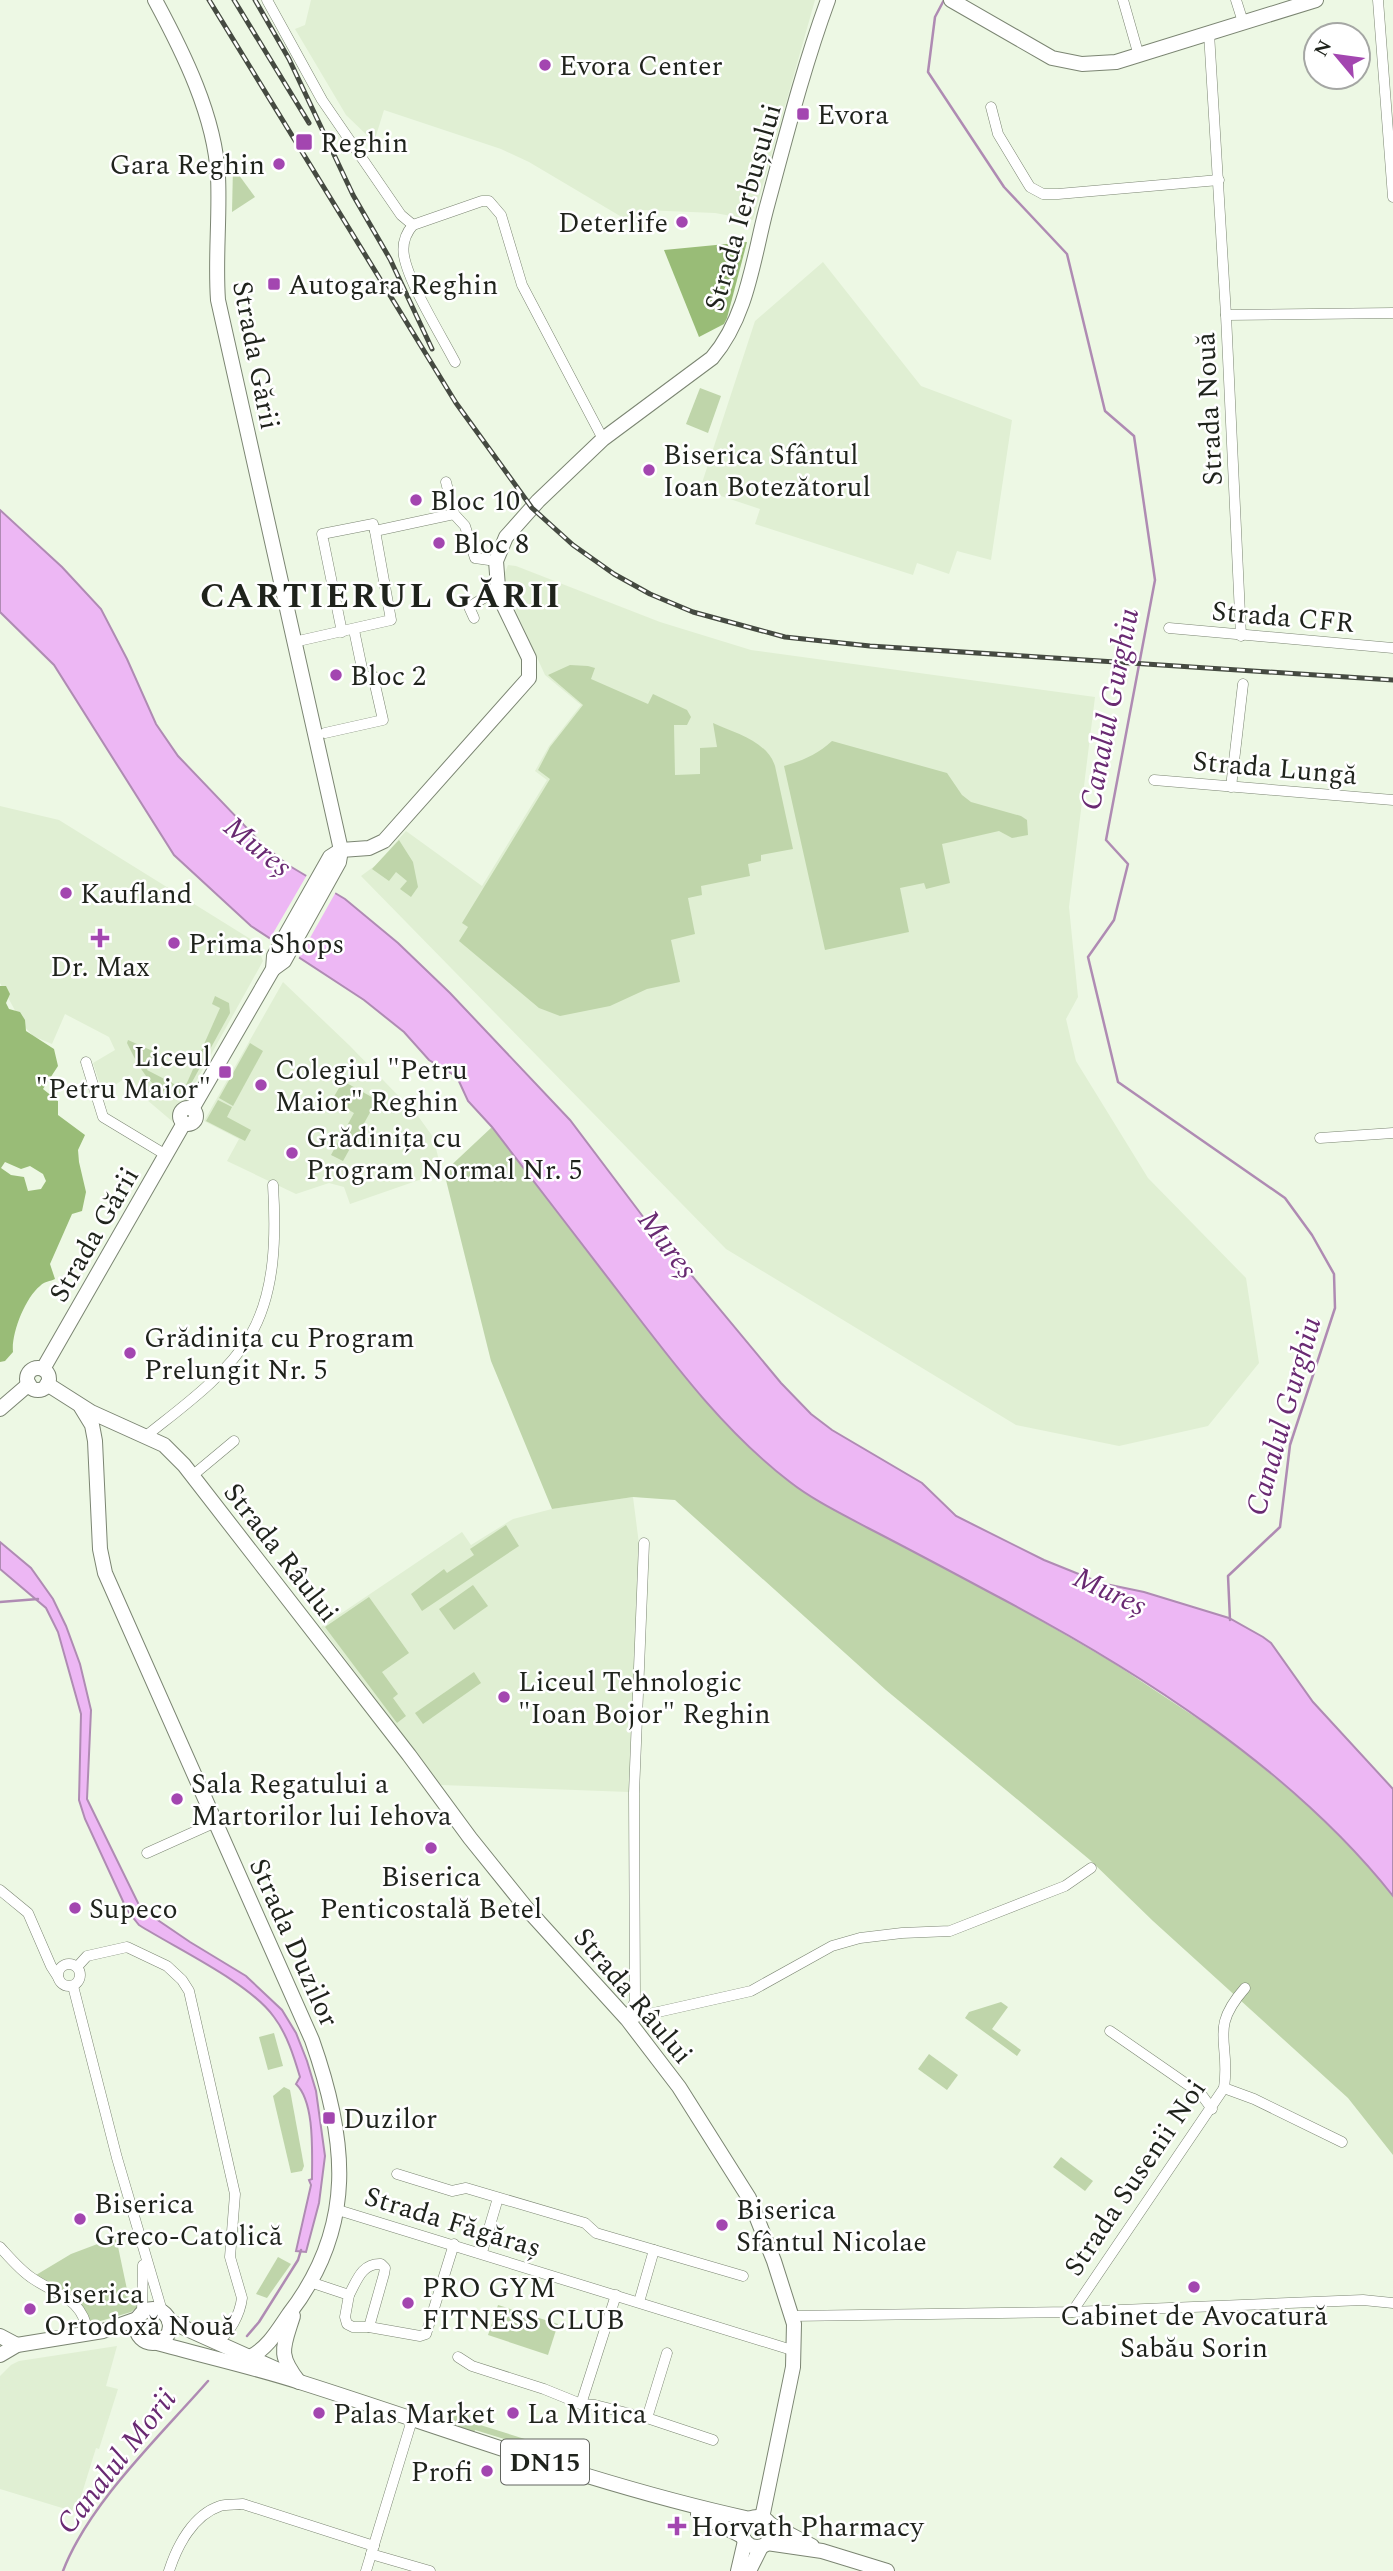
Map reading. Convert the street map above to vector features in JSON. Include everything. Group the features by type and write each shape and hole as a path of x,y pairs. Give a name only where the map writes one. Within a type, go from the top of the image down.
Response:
{"main road":[{"name":"Strada Gării","path":"43,1369 184,1123 180,1119 181,1112 187,1108 192,1109 337,856 294,642 218,300 215,265 218,173 211,136 182,50 155,0"},
{"name":"Strada Ierbușului","path":"337,856 369,848 384,841 529,678 529,658 501,600 496,575 496,561 506,537 603,439 712,358 732,331 741,308 782,151 828,0"},
{"path":"954,2 1052,58 1098,65 1139,56 1315,0"},
{"path":"36,1368 43,1369 48,1375 47,1384 38,1390 29,1384 29,1372 36,1368"},
{"path":"0,1409 29,1384"},
{"name":"Strada Râului","path":"47,1384 80,1406 146,1436 176,1455 410,1755 478,1849 528,1910 627,2019 679,2087 749,2198 774,2261 791,2316 795,2351 760,2520"},
{"name":"Strada Duzilor","path":"80,1406 89,1418 93,1433 100,1549 106,1573 294,1997 327,2084 341,2180 338,2210 331,2235 297,2305 264,2348 250,2357"},
{"name":"Strada Duzilor","path":"297,2305 282,2352 286,2366 299,2382"},
{"name":"DN15","path":"1,2350 95,2332 152,2309 299,2382"},
{"path":"139,2336 137,2330 140,2316"},
{"path":"154,2343 167,2335 165,2316"},
{"name":"DN15","path":"95,2332 139,2336 154,2343 299,2382 678,2504 760,2520 822,2551 887,2571"},
{"path":"0,2336 17,2345"},
{"name":"DN15","path":"678,2504 744,2538 752,2546 822,2551"},
{"path":"738,2571 744,2538 743,2526 760,2520 772,2534 749,2571"}],"street":[{"path":"267,0 322,100 401,215 412,225"},
{"path":"1123,0 1139,56"},
{"path":"1236,0 1243,22"},
{"path":"1378,0 1393,197"},
{"name":"Strada Nouă","path":"1209,33 1219,180 1241,636"},
{"path":"991,107 998,134 1008,154 1030,187 1043,194 1219,180"},
{"path":"455,362 410,274 404,255 404,240 412,225 489,201 501,215 522,285 603,439"},
{"path":"1226,315 1393,313"},
{"path":"446,482 454,514 466,526 475,558 489,559"},
{"path":"375,531 454,514"},
{"path":"294,642 342,632 391,620 373,524 322,534 342,632"},
{"path":"474,618 469,607 492,593"},
{"name":"Strada CFR","path":"1169,628 1393,648"},
{"path":"325,733 383,720 373,676 364,678 354,629"},
{"path":"1231,787 1243,684"},
{"name":"Strada Lungă","path":"1154,780 1393,800"},
{"path":"86,1062 103,1116 166,1155"},
{"path":"1320,1138 1393,1133"},
{"path":"146,1436 214,1380 250,1336 262,1308 271,1270 276,1230 273,1185"},
{"path":"192,1476 234,1441"},
{"path":"627,2019 635,2001 634,1793 645,1543"},
{"path":"147,1853 216,1822"},
{"path":"627,2019 751,1991 832,1946 860,1938 950,1931 1065,1886 1091,1868"},
{"path":"0,1890 28,1913 62,1984 73,1986"},
{"path":"76,1967 86,1956 127,1947 167,1966 182,1980 188,1991 236,2206 230,2257 242,2298 241,2305 227,2333 216,2342"},
{"path":"47,1957 63,1966"},
{"path":"58,1977 63,1966 70,1964 76,1967 80,1976 73,1986 144,2255 165,2316"},
{"name":"Strada Susenii Noi","path":"1072,2312 1224,2088 1226,2056 1223,2023 1230,2005 1245,1989"},
{"path":"1110,2031 1201,2094 1212,2109"},
{"path":"1224,2088 1254,2099 1342,2142"},
{"path":"397,2174 452,2191 466,2188 585,2223 596,2233 743,2276"},
{"path":"482,2252 498,2198"},
{"name":"Strada Făgăraș","path":"338,2210 482,2252 795,2351"},
{"path":"369,2327 384,2268 382,2264 372,2264 362,2270 349,2295 345,2317 347,2324 420,2336 426,2334 454,2244"},
{"path":"0,2247 31,2278 75,2304 95,2332"},
{"path":"639,2302 654,2250"},
{"path":"140,2316 144,2255"},
{"path":"310,2282 349,2295"},
{"path":"581,2404 616,2295"},
{"name":"Strada Susenii Noi","path":"791,2316 1072,2312 1363,2300 1393,2303"},
{"path":"647,2418 667,2353"},
{"path":"458,2357 472,2366 581,2404 647,2418 713,2440"},
{"path":"366,2571 412,2420"},
{"path":"169,2571 188,2532 202,2516 222,2505 243,2504 430,2571"}],"shaded area":[{"path":"311,0 815,0 753,220 715,213 642,210 642,229 529,162 501,149 384,110 374,142 346,115 295,29 305,25"},
{"path":"233,167 255,197 232,212"},
{"path":"823,262 921,386 1012,420 991,560 957,551 949,574 917,563 913,575 755,524 760,509 700,489 755,321"},
{"path":"700,388 721,396 708,433 686,424"},
{"path":"508,565 660,622 751,650 1095,697 1069,907 1078,997 1066,1019 1076,1061 1148,1178 1246,1278 1259,1363 1208,1426 1119,1446 1016,1425 726,1249 361,876 376,865 406,831 482,886 547,780 535,771 549,746 581,705 545,675 509,596 504,575"},
{"path":"570,665 595,668 591,679 648,704 653,694 687,710 691,717 687,725 674,725 675,775 700,774 700,748 717,747 713,723 758,744 771,757 775,766 793,849 761,855 761,861 748,864 750,876 701,886 702,895 688,898 695,934 671,940 680,982 647,989 610,1006 560,1016 539,1008 459,941 468,927 462,923 550,779 538,770 550,747 583,705 548,675"},
{"path":"832,741 947,773 962,795 971,802 1027,820 1028,835 1012,838 999,831 942,844 950,883 926,889 924,883 900,888 909,932 825,950 784,766 810,756"},
{"path":"0,806 59,820 252,940 258,948 263,961 188,1096 184,1109 173,1122 140,1094 130,1075 103,1093 93,1063 115,1050 109,1037 65,1014 52,1044 33,1036 23,1025 0,983"},
{"path":"399,840 413,862 418,887 411,897 400,889 407,881 396,872 389,881 372,869"},
{"path":"283,982 418,1116 433,1137 442,1172 350,1204 344,1187 329,1183 296,1194 227,1161 239,1139 204,1121"},
{"path":"215,996 229,1003 230,1013 186,1093 183,1096 163,1091 142,1070 127,1043 128,1040 155,1052 147,1070 176,1085 178,1082 186,1085 220,1008 212,1004"},
{"path":"250,1043 263,1051 233,1106 219,1098"},
{"path":"343,1081 377,1100 343,1161 331,1155 354,1113 332,1100"},
{"path":"218,1100 232,1107 227,1117 251,1130 245,1141 206,1121"},
{"path":"492,1127 664,1351 793,1485 1011,1603 1112,1662 1233,1742 1327,1822 1372,1869 1393,1896 1393,2155 1348,2098 1153,1921 1090,1860 886,1690 675,1500 633,1497 552,1509 491,1361 444,1172"},
{"name":"Liceul Tehnologic \"Ioan Bojor\" Reghin","path":"633,1497 639,1544 629,1792 441,1785 321,1627 462,1532 471,1545 513,1519 552,1509"},
{"path":"506,1525 519,1546 422,1611 411,1594 444,1569 447,1573 474,1555 470,1549"},
{"path":"473,1585 488,1606 454,1630 439,1609"},
{"path":"369,1597 409,1653 382,1672 398,1694 393,1698 406,1716 397,1723 325,1627"},
{"path":"474,1672 481,1683 423,1724 415,1713"},
{"path":"1001,2002 1008,2007 992,2029 1021,2050 1017,2056 965,2018 969,2012"},
{"path":"274,2033 283,2066 268,2070 259,2037"},
{"path":"929,2054 958,2075 947,2090 918,2069"},
{"path":"284,2087 290,2090 304,2166 302,2171 291,2173 273,2096"},
{"path":"1061,2157 1093,2181 1085,2191 1053,2167"},
{"path":"116,2237 129,2299 134,2293 142,2293 137,2307 131,2312 87,2325 84,2317 31,2278 71,2254"},
{"path":"278,2257 291,2264 267,2298 256,2294"},
{"path":"498,2305 558,2324 548,2355 488,2335"},
{"path":"117,2346 106,2386 118,2389 79,2503 75,2502 72,2511 0,2489 0,2376 19,2361"},
{"path":"465,2413 478,2417 477,2424 579,2456 577,2461 475,2430 472,2439 435,2427 446,2419"}],"green space":[{"path":"747,242 724,324 699,337 664,250"},
{"path":"0,986 6,986 10,994 6,1003 9,1009 20,1012 25,1020 26,1031 54,1049 58,1066 43,1089 58,1101 58,1115 85,1135 78,1150 86,1192 82,1211 72,1214 50,1264 55,1279 41,1285 29,1299 17,1326 13,1352 5,1361 0,1362","holes":["5,1162 21,1169 30,1166 43,1174 46,1181 41,1189 28,1191 24,1177 11,1175 1,1168"]}],"water":[{"name":"Mureș","path":"0,510 62,567 101,609 156,724 178,756 263,845 288,865 345,899 398,943 450,993 570,1120 644,1218 781,1383 811,1414 832,1430 922,1483 956,1516 1044,1560 1101,1583 1144,1592 1229,1618 1271,1643 1313,1702 1393,1789 1393,1896 1353,1849 1308,1805 1208,1725 1154,1688 1045,1622 818,1501 790,1482 745,1443 703,1399 665,1352 492,1127 468,1101 457,1077 429,1060 404,1032 364,1000 251,926 174,855 54,665 0,612"},
{"path":"0,1542 31,1568 53,1599 66,1626 80,1664 91,1710 87,1799 138,1903 143,1910 190,1942 246,1976 282,2010 296,2033 316,2091 325,2156 319,2203 306,2252 296,2251 311,2185 309,2180 312,2179 312,2142 307,2103 296,2084 300,2077 293,2054 279,2024 263,2004 231,1979 139,1925 127,1910 79,1800 81,1714 58,1632 46,1608 0,1569"}],"pier":[{"path":"308,873 337,890 297,961 268,942"}],"waterway":[{"name":"Canalul Gurghiu","path":"944,0 935,17 928,72 1004,187 1067,254 1105,411 1134,436 1155,580 1106,840 1128,864 1114,920 1088,957 1118,1082 1285,1198 1312,1235 1334,1274 1335,1308 1290,1445 1280,1527 1228,1576 1230,1620"},
{"path":"0,1602 38,1599"},
{"name":"Canalul Morii","path":"247,2336 259,2322 298,2260 301,2250"},
{"name":"Canalul Morii","path":"63,2571 90,2520 127,2471 208,2381"}],"railway":[{"path":"209,0 456,403 532,508 573,545 614,574 650,594 693,612 785,637 870,646 1393,680"},
{"path":"234,0 309,123"},
{"path":"255,0 289,59 353,195 390,259 432,349"}],"place":[{"name":"Evora Center","path":"545,65"},
{"name":"Evora","path":"803,114"},
{"name":"Reghin","path":"304,142"},
{"name":"Gara Reghin","path":"279,164"},
{"name":"Deterlife","path":"682,222"},
{"name":"Autogara Reghin","path":"274,284"},
{"name":"Biserica Sfântul Ioan Botezătorul","path":"649,470"},
{"name":"Bloc 10","path":"416,500"},
{"name":"Bloc 8","path":"439,543"},
{"name":"Bloc 2","path":"336,675"},
{"name":"Kaufland","path":"66,893"},
{"name":"Dr. Max","path":"100,938"},
{"name":"Prima Shops","path":"174,943"},
{"name":"Liceul \"Petru Maior\"","path":"225,1072"},
{"name":"Colegiul \"Petru Maior\" Reghin","path":"261,1085"},
{"name":"Grădinița cu Program Normal Nr. 5","path":"292,1153"},
{"name":"Grădinița cu Program Prelungit Nr. 5","path":"130,1353"},
{"name":"Liceul Tehnologic \"Ioan Bojor\" Reghin","path":"504,1697"},
{"name":"Sala Regatului a Martorilor lui Iehova","path":"177,1799"},
{"name":"Biserica Penticostală Betel","path":"431,1848"},
{"name":"Supeco","path":"75,1908"},
{"name":"Duzilor","path":"329,2118"},
{"name":"Biserica Greco-Catolică","path":"80,2219"},
{"name":"Biserica Sfântul Nicolae","path":"722,2225"},
{"name":"Cabinet de Avocatură Sabău Sorin","path":"1194,2287"},
{"name":"PRO GYM FITNESS CLUB","path":"408,2303"},
{"name":"Biserica Ortodoxă Nouă","path":"30,2309"},
{"name":"Palas Market","path":"319,2413"},
{"name":"La Mitica","path":"513,2413"},
{"name":"Profi","path":"487,2471"},
{"name":"Horvath Pharmacy","path":"677,2526"}],"district":[{"name":"CARTIERUL GĂRII","path":"381,595"}]}
